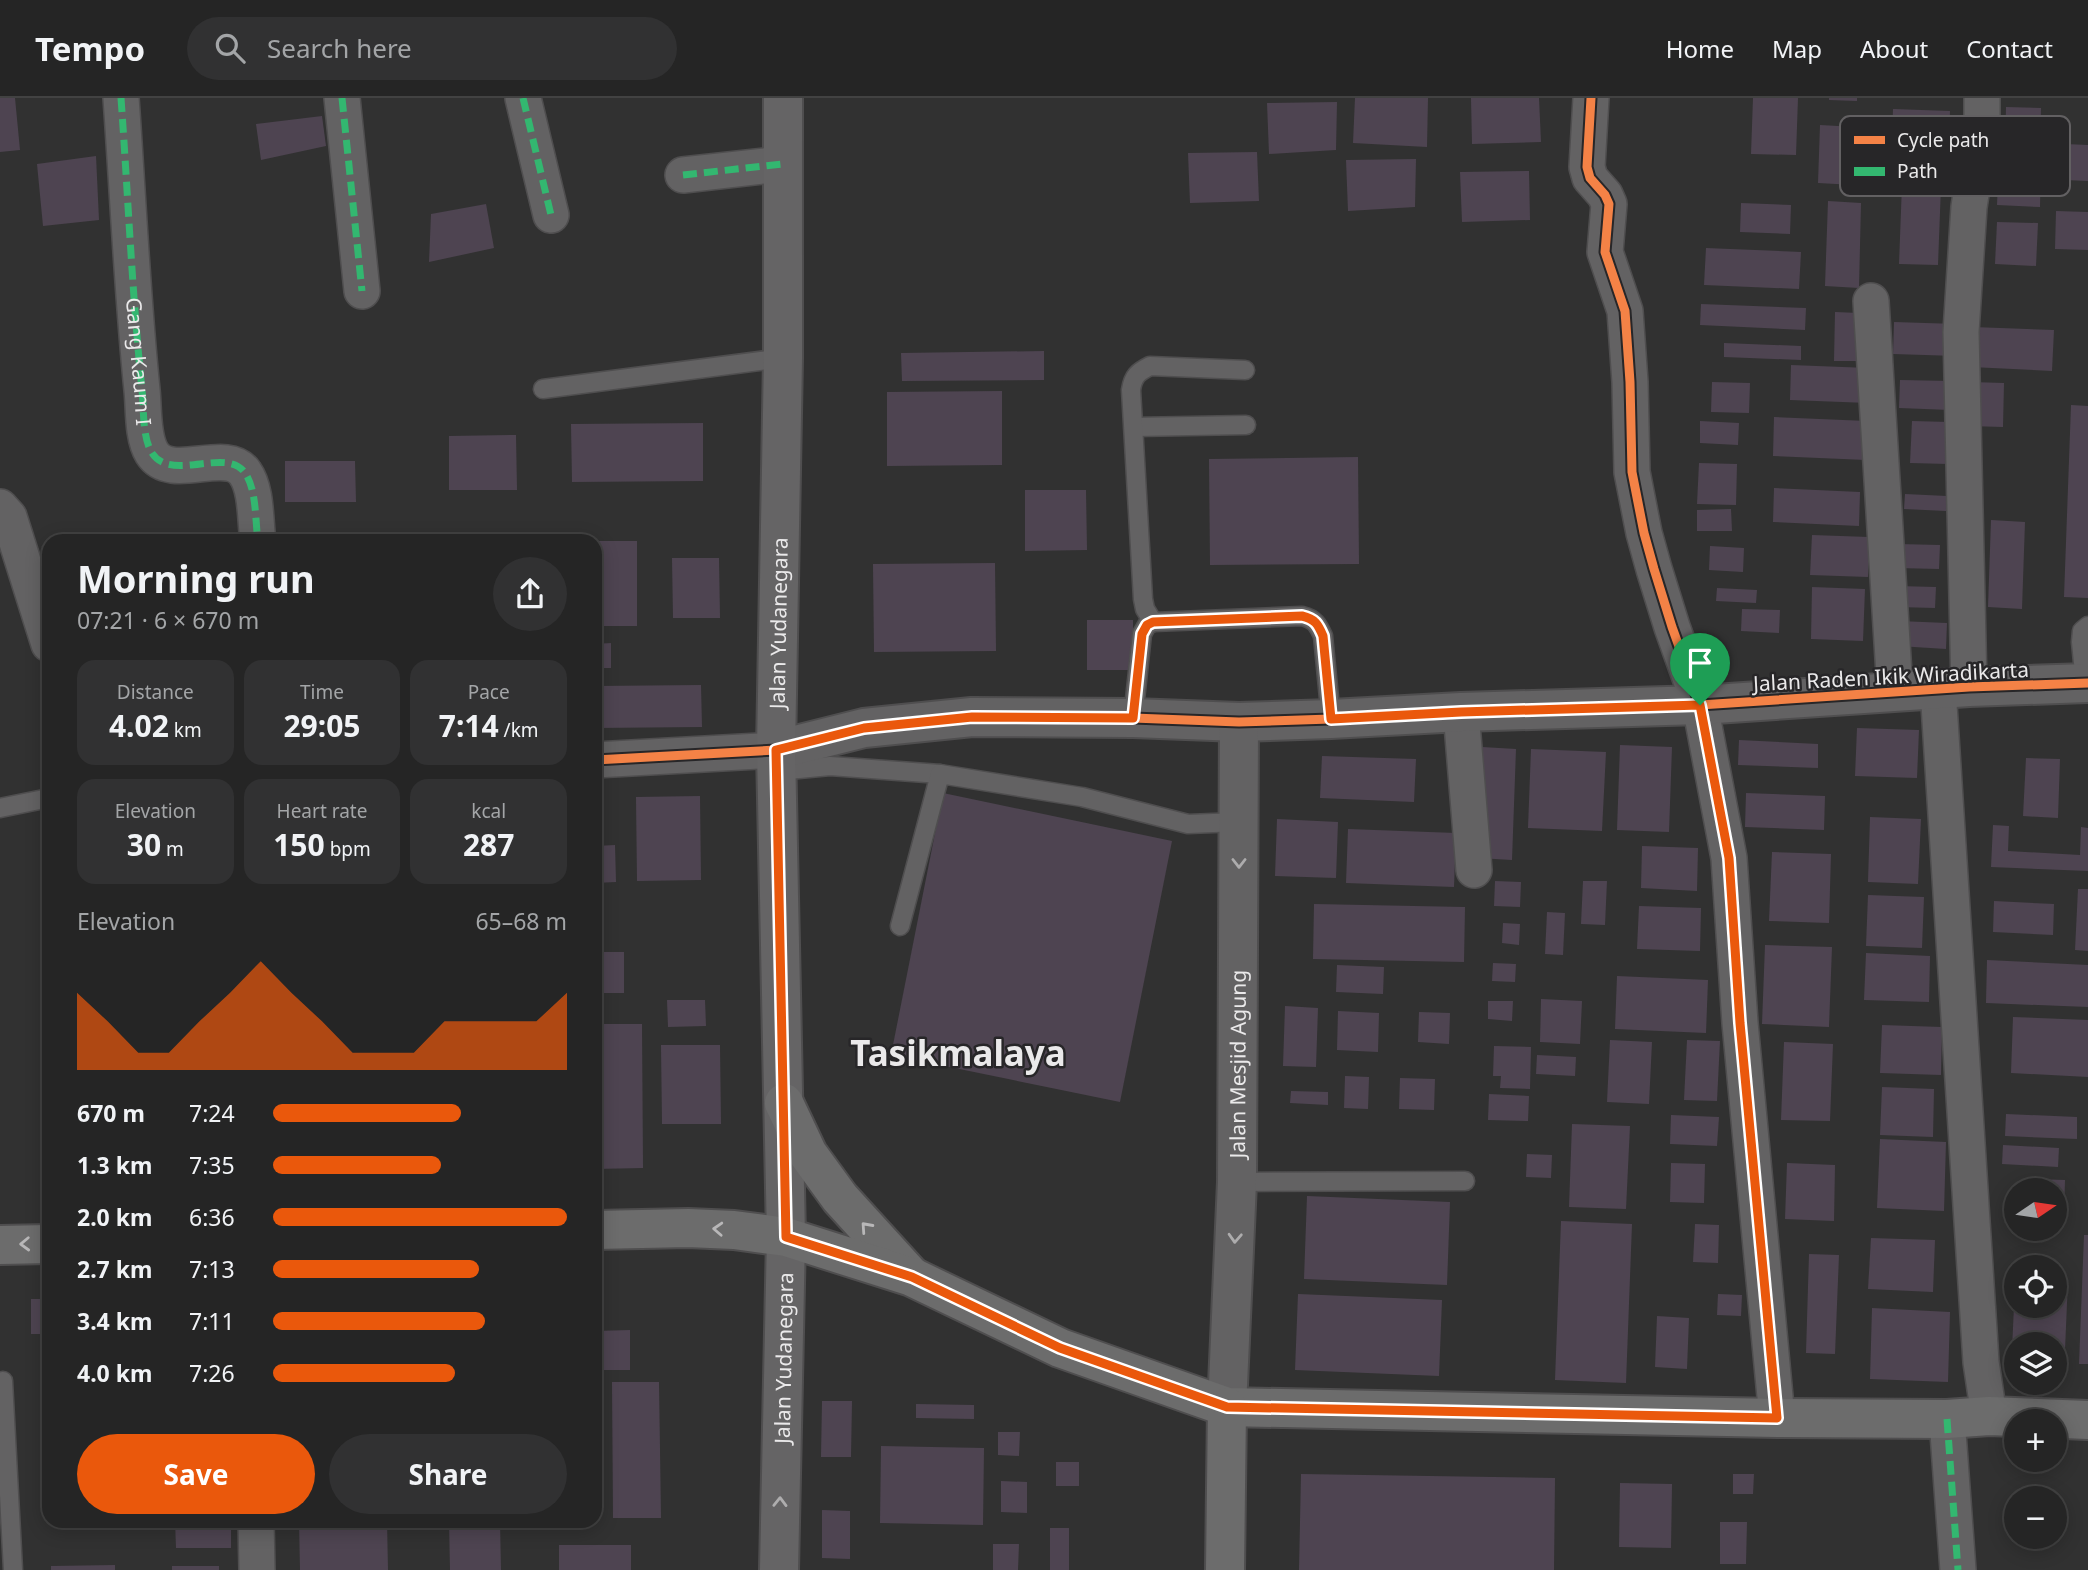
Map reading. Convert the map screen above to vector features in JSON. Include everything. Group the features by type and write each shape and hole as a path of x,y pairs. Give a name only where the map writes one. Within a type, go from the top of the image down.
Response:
{"main road":[{"name":"Jalan Yudanegara","path":"779,1570 786,1237 777,760 783,358 783,98"},
{"path":"784,1104 808,1154 840,1198 912,1277"},
{"path":"602,1230 688,1228 734,1230 786,1237 912,1277 1060,1348 1227,1407 1777,1418 1947,1419 1989,1416 2088,1420"},
{"path":"0,1245 42,1244"},
{"path":"1224,1570 1227,1407"}],"street":[{"name":"Gang Kaum I","path":"121,98 139,362 151,452 160,461 170,465 226,463 239,466 251,486 257,534"},
{"path":"342,98 362,291"},
{"path":"523,98 551,215"},
{"path":"1591,98 1587,167 1590,178 1609,204 1605,252 1625,311 1632,472 1654,569 1700,705 1729,858 1740,1023 1777,1418"},
{"path":"1982,98 1982,116"},
{"path":"683,175 782,164"},
{"path":"1971,196 1961,332 1953,688 1981,1362 1989,1416"},
{"path":"1871,301 1895,691"},
{"path":"0,507 9,517 42,622"},
{"name":"Jalan Raden Ikik Wiradikarta","path":"777,760 864,728 972,717 1239,722 1700,705 1895,691 2087,683"},
{"path":"1461,712 1474,870"},
{"name":"Jalan Mesjid Agung","path":"1227,1407 1237,1182 1239,722"},
{"path":"602,760 777,760"},
{"path":"1947,1419 1958,1570"},
{"path":"256,1528 257,1570"}],"lane":[{"path":"543,389 783,358"},
{"path":"1153,622 1143,600 1132,378 1150,366 1245,370"},
{"path":"1134,427 1247,425"},
{"path":"1133,718 1142,634 1147,625 1153,622 1302,616 1311,618 1318,624 1323,636 1331,719"},
{"path":"2087,683 2081,642 2082,631 2088,626"},
{"path":"777,760 940,774 1082,797 1188,824 1239,822"},
{"path":"900,926 940,774"},
{"path":"0,808 42,799"},
{"path":"1237,1182 1465,1181"},
{"path":"3,1381 13,1570"}],"building":[{"path":"0,98 15,98 20,150 0,152"},
{"path":"1355,98 1428,98 1427,147 1353,143"},
{"path":"1471,98 1539,98 1541,142 1472,144"},
{"path":"1753,98 1798,98 1796,155 1751,154"},
{"path":"1857,98 1857,101 1829,100"},
{"path":"1337,102 1336,150 1269,154 1267,103"},
{"path":"2006,107 2041,108 2041,116 2006,116"},
{"path":"1893,109 1950,111 1950,116 1893,116"},
{"path":"322,116 326,146 261,160 256,124"},
{"path":"1820,125 1840,126 1840,184 1818,183"},
{"path":"2070,144 2088,145 2088,181 2070,180"},
{"path":"1257,152 1259,201 1190,203 1188,153"},
{"path":"96,156 99,220 43,226 37,164"},
{"path":"1416,159 1415,207 1348,211 1346,160"},
{"path":"1529,171 1530,220 1462,222 1460,172"},
{"path":"1902,196 1941,196 1938,265 1899,264"},
{"path":"1997,196 2040,196 2040,207 1997,205"},
{"path":"1828,201 1861,203 1859,288 1825,286"},
{"path":"1741,203 1791,205 1790,234 1740,232"},
{"path":"486,204 494,248 429,262 431,214"},
{"path":"2056,211 2088,212 2088,250 2055,249"},
{"path":"1997,222 2038,223 2036,266 1995,264"},
{"path":"1706,248 1801,252 1799,289 1704,285"},
{"path":"1701,304 1806,308 1805,330 1700,325"},
{"path":"1835,312 1859,313 1857,361 1834,361"},
{"path":"1894,322 1957,324 1956,356 1893,354"},
{"path":"1973,327 2054,330 2052,371 1971,367"},
{"path":"1724,343 1801,346 1801,360 1724,357"},
{"path":"1044,351 1044,380 902,381 901,353"},
{"path":"1791,365 1869,368 1868,403 1790,400"},
{"path":"1900,380 1951,381 1950,410 1899,408"},
{"path":"1712,382 1750,383 1749,413 1711,412"},
{"path":"1971,382 2004,383 2003,427 1969,426"},
{"path":"1002,391 1002,465 887,466 887,392"},
{"path":"2071,405 2088,406 2088,598 2064,597"},
{"path":"1774,417 1867,421 1866,460 1773,456"},
{"path":"1700,421 1739,423 1738,445 1700,443"},
{"path":"1912,421 1949,422 1948,464 1910,463"},
{"path":"703,423 703,481 572,482 571,424"},
{"path":"516,435 517,490 449,490 449,436"},
{"path":"1358,457 1359,564 1210,565 1209,459"},
{"path":"285,461 355,461 356,502 285,502"},
{"path":"1699,463 1737,464 1736,505 1697,504"},
{"path":"1774,488 1860,492 1859,526 1773,522"},
{"path":"1025,490 1086,490 1087,550 1025,551"},
{"path":"1905,494 1947,496 1946,511 1904,509"},
{"path":"1731,509 1732,531 1697,531 1697,510"},
{"path":"1991,520 2025,522 2022,609 1988,607"},
{"path":"1812,535 1869,537 1868,577 1810,575"},
{"path":"602,541 637,541 637,626 602,626"},
{"path":"1898,544 1940,545 1939,569 1897,568"},
{"path":"1710,546 1744,548 1743,572 1709,570"},
{"path":"672,558 719,558 720,618 673,618"},
{"path":"995,563 996,651 874,652 873,564"},
{"path":"1897,586 1936,587 1935,608 1897,607"},
{"path":"1812,587 1865,589 1863,641 1811,639"},
{"path":"1717,588 1757,590 1756,603 1716,601"},
{"path":"1742,609 1780,610 1779,633 1741,631"},
{"path":"1087,620 1133,620 1133,670 1087,670"},
{"path":"1899,621 1947,623 1946,649 1898,646"},
{"path":"611,643 611,668 602,668 602,644"},
{"path":"701,685 702,727 602,728 602,686"},
{"path":"1857,728 1919,730 1917,778 1855,776"},
{"path":"1739,740 1818,744 1818,768 1738,765"},
{"path":"1620,745 1672,747 1669,832 1617,830"},
{"path":"1482,747 1516,749 1512,860 1478,858"},
{"path":"1531,749 1606,752 1602,831 1528,828"},
{"path":"1322,756 1416,759 1414,802 1320,798"},
{"path":"2026,758 2060,759 2058,818 2023,816"},
{"path":"943,793 1172,841 1120,1102 891,1055"},
{"path":"1746,793 1825,796 1824,830 1745,827"},
{"path":"700,796 701,880 637,881 636,797"},
{"path":"1870,817 1921,819 1918,884 1868,882"},
{"path":"1277,819 1338,822 1336,878 1275,876"},
{"path":"1993,825 2009,826 2008,851 2080,855 2081,827 2088,828 2088,871 1991,867"},
{"path":"1348,829 1456,833 1454,887 1346,883"},
{"path":"615,845 616,882 602,883 602,846"},
{"path":"1642,846 1698,848 1697,891 1641,888"},
{"path":"1772,852 1831,854 1829,923 1769,921"},
{"path":"1495,881 1521,882 1520,907 1494,906"},
{"path":"1583,881 1607,881 1605,925 1581,924"},
{"path":"2078,889 2088,889 2088,951 2075,950"},
{"path":"1868,895 1924,897 1922,948 1866,946"},
{"path":"1994,901 2054,904 2053,935 1993,932"},
{"path":"1314,904 1465,907 1464,962 1313,959"},
{"path":"1639,906 1701,908 1700,951 1637,949"},
{"path":"1547,912 1565,913 1563,955 1545,954"},
{"path":"1503,923 1520,924 1519,945 1502,943"},
{"path":"1765,945 1832,947 1829,1027 1762,1024"},
{"path":"602,952 624,952 624,993 602,993"},
{"path":"1866,953 1930,956 1929,1002 1864,1000"},
{"path":"1987,960 2088,965 2088,1007 1986,1003"},
{"path":"1493,963 1516,964 1515,982 1492,981"},
{"path":"1337,965 1384,967 1383,994 1336,992"},
{"path":"1617,976 1708,980 1706,1033 1615,1029"},
{"path":"1541,999 1582,1001 1580,1044 1540,1042"},
{"path":"667,1000 705,1000 706,1026 668,1027"},
{"path":"1488,1001 1513,1001 1512,1021 1488,1019"},
{"path":"1285,1006 1318,1008 1316,1067 1283,1066"},
{"path":"1338,1011 1379,1013 1378,1052 1337,1050"},
{"path":"1419,1012 1450,1013 1449,1044 1418,1042"},
{"path":"2013,1017 2088,1020 2088,1077 2011,1073"},
{"path":"602,1024 642,1024 643,1168 602,1169"},
{"path":"1882,1025 1942,1027 1941,1075 1880,1073"},
{"path":"1610,1040 1652,1042 1649,1104 1607,1102"},
{"path":"1687,1040 1720,1041 1717,1101 1684,1100"},
{"path":"1784,1042 1833,1044 1830,1121 1781,1120"},
{"path":"661,1045 720,1045 721,1124 662,1124"},
{"path":"1494,1046 1531,1047 1530,1089 1500,1088 1501,1076 1493,1076"},
{"path":"1537,1055 1576,1057 1575,1076 1536,1074"},
{"path":"1345,1076 1369,1077 1368,1109 1344,1108"},
{"path":"1400,1078 1435,1079 1434,1110 1399,1109"},
{"path":"1882,1087 1934,1089 1933,1137 1880,1135"},
{"path":"1291,1091 1328,1092 1328,1105 1290,1103"},
{"path":"1489,1094 1529,1096 1528,1121 1488,1120"},
{"path":"2006,1114 2077,1117 2077,1139 2005,1136"},
{"path":"1671,1115 1719,1117 1717,1146 1670,1144"},
{"path":"1572,1124 1630,1126 1626,1209 1569,1207"},
{"path":"1880,1139 1946,1142 1944,1211 1877,1208"},
{"path":"2003,1145 2059,1148 2058,1167 2002,1164"},
{"path":"1527,1154 1552,1155 1551,1178 1526,1177"},
{"path":"1671,1163 1705,1164 1704,1203 1670,1202"},
{"path":"1787,1163 1835,1165 1834,1221 1785,1219"},
{"path":"1307,1196 1450,1202 1447,1285 1304,1279"},
{"path":"1561,1221 1632,1224 1626,1383 1555,1380"},
{"path":"1695,1224 1719,1225 1718,1263 1693,1262"},
{"path":"2084,1235 2088,1235 2088,1364 2079,1364"},
{"path":"1871,1238 1935,1240 1933,1292 1868,1289"},
{"path":"1809,1254 1839,1255 1835,1354 1806,1353"},
{"path":"1298,1294 1442,1300 1439,1376 1295,1370"},
{"path":"1718,1294 1742,1295 1741,1316 1717,1315"},
{"path":"31,1299 42,1299 42,1334 31,1334"},
{"path":"1872,1308 1950,1312 1948,1382 1870,1379"},
{"path":"1657,1316 1689,1318 1687,1369 1655,1367"},
{"path":"2013,1318 2066,1318 2066,1332 2013,1332"},
{"path":"630,1330 630,1370 602,1370 602,1331"},
{"path":"612,1382 659,1382 661,1518 613,1518"},
{"path":"822,1401 852,1401 851,1457 821,1457"},
{"path":"916,1404 974,1405 974,1419 916,1418"},
{"path":"998,1432 1020,1432 1019,1456 998,1455"},
{"path":"881,1446 984,1448 983,1525 880,1523"},
{"path":"1056,1462 1079,1462 1079,1486 1056,1486"},
{"path":"1301,1474 1555,1478 1554,1570 1299,1570"},
{"path":"1733,1474 1754,1474 1753,1494 1733,1494"},
{"path":"1001,1481 1027,1482 1027,1513 1001,1512"},
{"path":"1620,1483 1672,1484 1671,1548 1619,1547"},
{"path":"822,1510 850,1511 850,1559 822,1558"},
{"path":"1720,1522 1747,1522 1746,1564 1720,1564"},
{"path":"175,1528 231,1528 231,1548 176,1548"},
{"path":"299,1528 387,1528 388,1570 300,1570"},
{"path":"449,1528 500,1528 501,1570 450,1570"},
{"path":"529,1528 561,1528 561,1529"},
{"path":"1050,1528 1069,1528 1069,1570 1050,1570"},
{"path":"993,1544 1019,1544 1018,1570 993,1570"},
{"path":"559,1545 631,1545 631,1570 559,1570"},
{"path":"115,1565 115,1570 51,1570 51,1566"},
{"path":"172,1566 219,1566 219,1570 172,1570"}],"marked path":[{"path":"121,98 146,439 152,453 161,461 172,465 226,463 237,466 245,473 252,488 257,534"},
{"path":"342,98 362,291"},
{"path":"523,98 551,215"},
{"path":"683,175 782,164"},
{"path":"1947,1419 1958,1570"}],"cycle path":[{"path":"1591,98 1587,167 1590,178 1609,204 1605,252 1625,311 1632,472 1654,569 1700,705 1729,858 1740,1023 1777,1418"},
{"path":"602,760 776,750 864,728 972,717 1239,722 1700,705 1969,687 2088,683"}],"district":[{"name":"Tasikmalaya","path":"958,1052"}],"route":[{"path":"1302,616 1311,618 1318,624 1323,636 1331,719 1700,705 1729,858 1740,1023 1777,1418 1227,1407 1060,1348 912,1277 786,1237 776,750 864,728 972,717 1133,718 1142,634 1147,625 1153,622 1302,616"}]}
